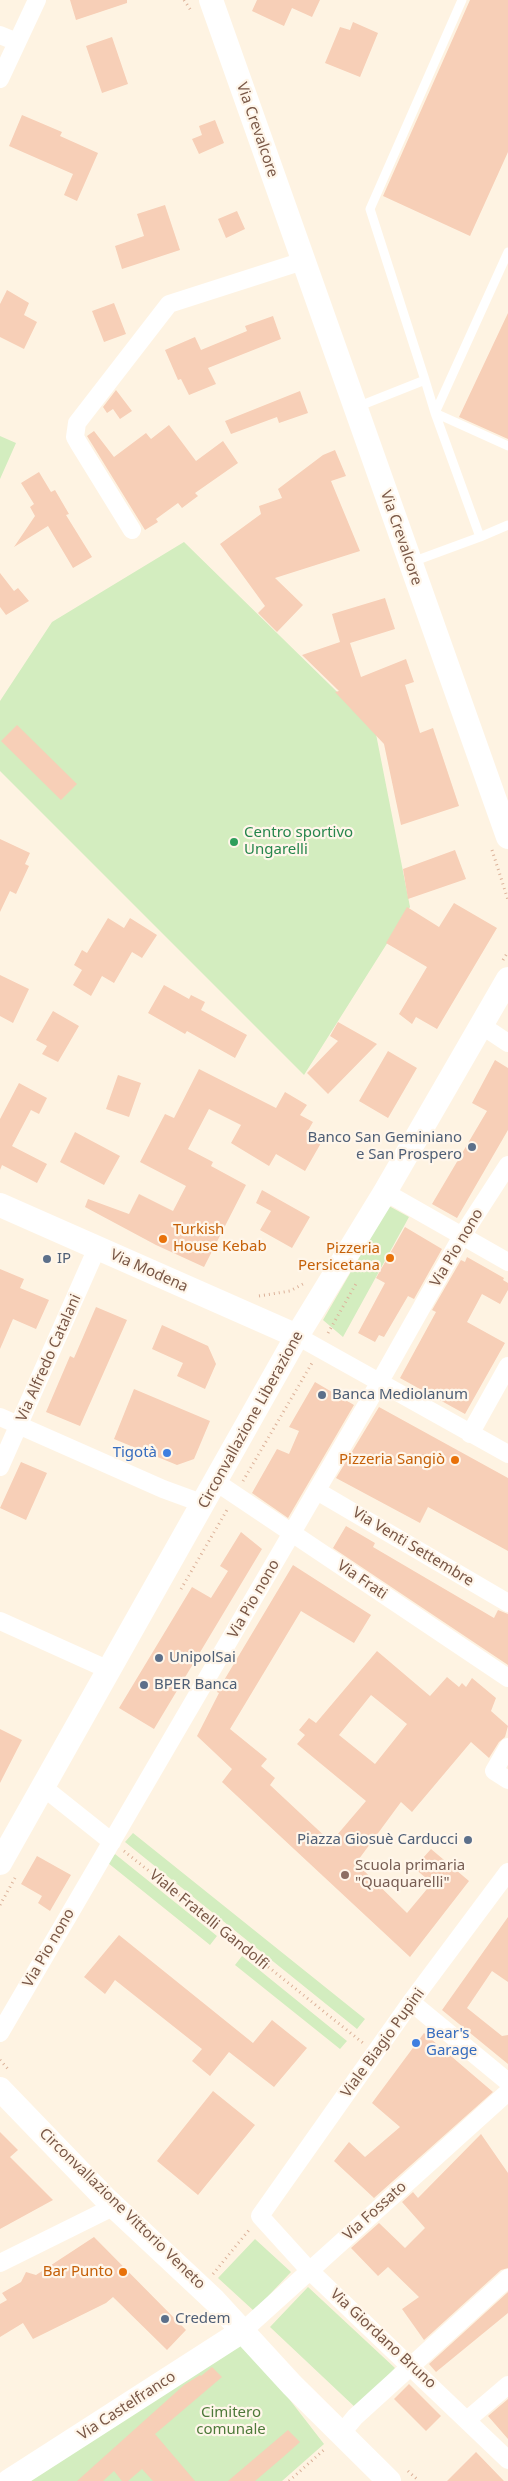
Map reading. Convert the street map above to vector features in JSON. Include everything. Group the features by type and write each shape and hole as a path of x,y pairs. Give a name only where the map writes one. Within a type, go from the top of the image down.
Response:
{"main road":[{"name":"Via Crevalcore","path":"214,2 410,563 504,811 508,837"},
{"name":"Circonvallazione Liberazione","path":"9,1868 43,1787 204,1504 226,1488 298,1336 385,1192 481,1025 503,973"},
{"name":"Via Modena","path":"0,1205 298,1336"},
{"name":"Circonvallazione Vittorio Veneto","path":"0,2088 115,2206 244,2330 292,2385 389,2481"},
{"name":"Via Castelfranco","path":"9,2481 244,2330"}],"street":[{"path":"0,79 37,0"},
{"path":"0,35 17,42"},
{"path":"132,530 75,437 77,423 169,304 303,261"},
{"path":"481,1025 508,1043"},
{"name":"Via Pio nono","path":"0,2033 379,1384 462,1236 508,1165"},
{"path":"385,1192 508,1262"},
{"name":"Via Alfredo Catalani","path":"0,1467 97,1248"},
{"path":"298,1336 379,1384 508,1454"},
{"path":"470,1434 508,1366"},
{"path":"0,1417 163,1489 204,1504"},
{"name":"Via Frati","path":"226,1488 508,1678"},
{"name":"Via Venti Settembre","path":"317,1490 508,1603"},
{"path":"0,1621 109,1670"},
{"path":"501,1776 508,1747"},
{"path":"43,1787 112,1842"},
{"name":"Viale Biagio Pupini","path":"260,2216 411,2002 508,1872"},
{"path":"411,2002 508,2082"},
{"name":"Via Fossato","path":"244,2330 508,2092"},
{"path":"0,2263 115,2206"},
{"name":"Via Giordano Bruno","path":"260,2216 309,2270 411,2365 508,2460"},
{"path":"341,2434 355,2418 411,2365 508,2278"},
{"path":"467,2420 508,2385"}],"lane":[{"path":"462,0 370,208 435,412 480,537"},
{"path":"435,412 508,252"},
{"path":"355,408 425,380"},
{"path":"435,412 508,446"},
{"path":"410,563 508,526"}],"path":[{"path":"503,973 508,952"},
{"path":"254,1296 273,1296 290,1291 311,1280"},
{"path":"176,1596 226,1488 320,1349 358,1280"},
{"name":"Viale Fratelli Gandolfi","path":"112,1842 375,2053"},
{"path":"0,1904 9,1868"},
{"path":"202,2288 260,2216"},
{"path":"289,2481 341,2434"}],"green space":[{"path":"0,436 16,443 0,479"},
{"name":"Centro sportivo Ungarelli","path":"184,542 375,729 410,907 304,1075 0,771 0,701 52,622"},
{"path":"389,1206 409,1217 343,1337 323,1320"},
{"path":"133,1833 365,2019 357,2029 125,1842"},
{"path":"115,1854 217,1936 210,1945 108,1863"},
{"path":"242,1956 347,2041 340,2049 235,1965"},
{"path":"255,2239 291,2272 254,2311 218,2278"},
{"path":"308,2287 395,2368 357,2409 270,2327"},
{"name":"Cimitero comunale","path":"245,2342 324,2444 282,2481 25,2481"}],"building":[{"path":"70,0 127,0 127,3 76,20"},
{"path":"257,0 320,0 312,17 292,8 284,26 252,11"},
{"path":"470,0 508,0 508,152 470,236 383,196"},
{"path":"353,22 378,33 360,77 325,63 340,27 350,30"},
{"path":"112,37 128,84 102,93 86,46"},
{"path":"22,115 62,132 60,136 98,153 77,201 64,195 73,174 9,146"},
{"path":"215,120 224,143 199,154 192,139 202,135 199,126"},
{"path":"165,205 180,250 122,269 115,246 144,236 137,214"},
{"path":"237,211 245,229 226,238 218,219"},
{"path":"7,290 29,303 24,315 37,322 24,349 0,337 0,304"},
{"path":"114,303 126,334 104,342 92,311"},
{"path":"508,313 508,439 459,417"},
{"path":"273,316 281,339 208,368 216,384 189,395 181,379 178,380 165,350 195,337 201,350 247,331 245,326"},
{"path":"116,390 132,411 120,419 113,409 107,413 103,407"},
{"path":"300,391 308,413 279,423 277,417 231,434 225,421"},
{"path":"169,425 196,461 223,441 238,463 195,493 198,496 182,508 178,503 156,519 158,522 145,530 87,436 94,431 114,457 146,433 151,439"},
{"path":"335,450 346,476 331,481 360,551 275,578 303,605 277,632 258,613 265,606 220,544 261,514 259,506 282,498 278,489 323,455"},
{"path":"39,472 51,492 55,490 69,514 66,515 92,557 73,568 48,526 14,547 35,516 30,507 34,504 21,483"},
{"path":"0,573 14,591 18,588 29,601 6,615 0,607"},
{"path":"385,598 395,629 350,643 361,677 406,659 414,682 405,685 420,733 433,728 459,806 401,825 384,744 335,692 339,691 302,655 340,642 332,614"},
{"path":"17,725 77,784 61,800 1,741"},
{"path":"0,839 30,853 25,864 29,866 16,894 10,891 0,912"},
{"path":"455,850 466,879 408,899 403,869"},
{"path":"454,903 497,928 437,1029 416,1017 412,1024 399,1014 427,967 386,943 407,907 439,927"},
{"path":"108,918 124,928 130,918 157,935 142,958 132,952 114,983 102,976 91,996 73,985 82,970 74,965 82,950 87,953"},
{"path":"0,975 29,989 13,1023 0,1016"},
{"path":"164,985 189,999 191,995 205,1002 201,1010 247,1035 235,1058 187,1031 185,1034 148,1013"},
{"path":"53,1011 79,1026 58,1062 42,1054 47,1046 36,1040"},
{"path":"338,1022 377,1044 328,1094 307,1073 338,1041 330,1036"},
{"path":"388,1051 417,1068 388,1118 359,1101"},
{"path":"495,1060 508,1068 508,1130 457,1218 432,1204 487,1111 472,1103"},
{"path":"199,1069 276,1108 285,1092 307,1105 300,1115 313,1122 306,1134 321,1143 305,1171 276,1154 269,1166 231,1143 241,1125 209,1109 188,1149 213,1162 211,1166 246,1185 204,1267 156,1245 85,1207 88,1199 129,1214 139,1194 173,1211 186,1186 140,1162 165,1114 174,1118"},
{"path":"118,1075 141,1083 129,1117 106,1109"},
{"path":"19,1083 47,1098 39,1114 31,1110 12,1146 47,1164 37,1183 2,1165 0,1170 0,1119"},
{"path":"75,1132 120,1156 104,1185 60,1162"},
{"path":"262,1190 310,1217 292,1248 260,1230 271,1211 256,1203"},
{"path":"405,1227 442,1249 414,1299 408,1296 384,1337 379,1335 375,1342 358,1333 385,1283 376,1278"},
{"path":"467,1257 504,1278 503,1280 508,1283 508,1290 500,1304 482,1294 467,1322 505,1343 465,1414 400,1378 436,1312 432,1310 461,1260 465,1262"},
{"path":"0,1269 24,1279 20,1288 49,1300 36,1329 13,1319 0,1349"},
{"path":"96,1307 127,1320 80,1426 46,1412 70,1356 74,1358"},
{"path":"162,1325 208,1346 216,1364 205,1389 177,1376 183,1363 152,1349"},
{"path":"315,1382 354,1405 288,1518 252,1493 277,1449 289,1454 299,1431 289,1427"},
{"path":"134,1389 210,1421 194,1459 177,1465 114,1439"},
{"path":"379,1407 508,1478 508,1551 428,1507 420,1523 336,1478"},
{"path":"21,1462 47,1473 26,1520 0,1508"},
{"path":"346,1526 375,1543 373,1547 494,1618 498,1610 508,1614 508,1665 333,1548"},
{"path":"241,1532 262,1549 154,1729 119,1708 192,1587 211,1598 228,1571 220,1566"},
{"path":"293,1565 371,1615 354,1643 301,1611 230,1729 267,1759 261,1766 275,1778 270,1785 331,1842 366,1801 297,1744 305,1735 299,1730 309,1718 316,1723 377,1651 430,1696 447,1677 459,1687 462,1683 466,1687 472,1678 496,1698 491,1711 508,1726 505,1737 499,1742 489,1758 471,1742 412,1812 401,1802 356,1863 407,1913 432,1883 414,1868 431,1849 469,1881 410,1957 222,1782 232,1769 197,1736 219,1693 217,1692","holes":["371,1695 407,1724 375,1764 339,1735"]},
{"path":"0,1729 22,1740 0,1783"},
{"path":"37,1856 71,1875 50,1911 38,1903 42,1896 21,1884"},
{"path":"508,1917 508,1982 492,1971 467,2008 502,2036 508,2035 508,2064 442,2010"},
{"path":"119,1935 253,2043 272,2020 307,2048 274,2087 229,2052 210,2076 192,2061 202,2049 115,1980 105,1994 84,1977"},
{"path":"424,2033 493,2092 374,2198 334,2161 349,2142 365,2157 400,2127 372,2103"},
{"path":"213,2091 255,2125 198,2195 157,2161"},
{"path":"0,2132 18,2150 10,2157 53,2200 0,2229"},
{"path":"481,2134 508,2173 508,2268 501,2270 424,2340 402,2309 419,2297 388,2267 378,2276 351,2248 379,2223 405,2248 425,2228 402,2202 413,2192 418,2198"},
{"path":"94,2237 186,2330 167,2350 113,2297 106,2303 33,2339 23,2323 0,2337 0,2304 7,2300 2,2293 21,2282 26,2272 36,2275"},
{"path":"508,2292 508,2313 436,2372 429,2364"},
{"path":"212,2367 222,2377 155,2434 195,2481 153,2481 142,2469 128,2481 122,2481 114,2471 103,2481 77,2481 184,2385 201,2376"},
{"path":"409,2384 441,2416 426,2431 394,2399"},
{"path":"508,2399 508,2439 488,2416"},
{"path":"288,2430 300,2442 255,2481 228,2481"},
{"path":"476,2452 504,2481 447,2481"}],"place":[{"name":"Centro sportivo Ungarelli","path":"234,842"},
{"name":"Banco San Geminiano e San Prospero","path":"472,1147"},
{"name":"Turkish House Kebab","path":"163,1239"},
{"name":"Pizzeria Persicetana","path":"390,1258"},
{"name":"IP","path":"47,1259"},
{"name":"Banca Mediolanum","path":"322,1395"},
{"name":"Tigotà","path":"167,1453"},
{"name":"Pizzeria Sangiò","path":"455,1460"},
{"name":"UnipolSai","path":"159,1658"},
{"name":"BPER Banca","path":"144,1685"},
{"name":"Piazza Giosuè Carducci","path":"468,1840"},
{"name":"Scuola primaria \"Quaquarelli\"","path":"345,1875"},
{"name":"Bear's Garage","path":"416,2043"},
{"name":"Bar Punto","path":"123,2272"},
{"name":"Credem","path":"165,2319"}]}
